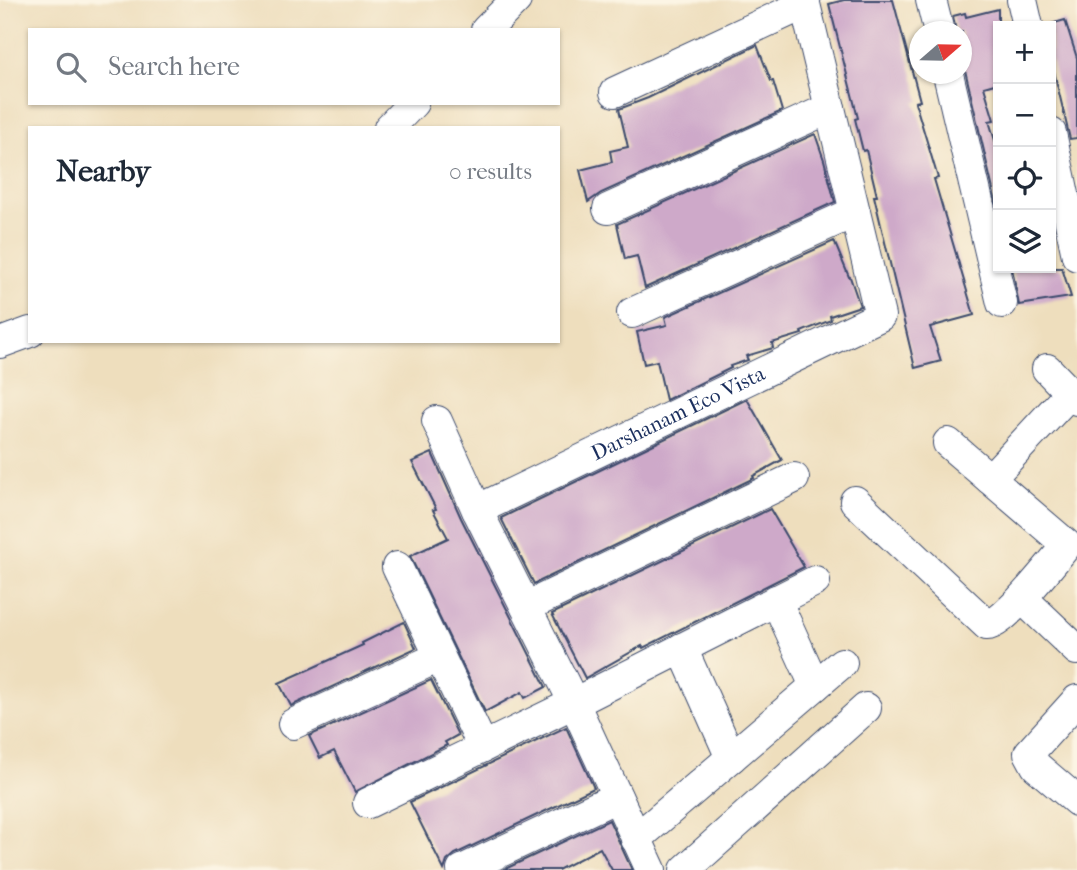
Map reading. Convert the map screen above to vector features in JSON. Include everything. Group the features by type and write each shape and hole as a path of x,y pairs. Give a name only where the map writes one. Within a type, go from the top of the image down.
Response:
{"street":[{"path":"488,28 516,0"},
{"path":"931,0 936,21"},
{"path":"1022,0 1027,21"},
{"name":"Darshanam Eco Vista","path":"477,510 880,316 805,2 615,92"},
{"path":"950,84 1002,303"},
{"path":"391,126 411,105"},
{"path":"608,209 830,108"},
{"path":"1054,147 1077,256"},
{"path":"632,313 855,212"},
{"path":"0,343 28,333"},
{"path":"990,479 1073,396 1047,369"},
{"path":"438,421 477,510 574,703 651,870"},
{"path":"855,501 986,625 993,625 1022,598 1072,539 990,479 948,443"},
{"path":"526,607 794,478"},
{"path":"397,567 483,747"},
{"path":"368,803 815,581"},
{"path":"1022,598 1077,650"},
{"path":"776,600 815,686"},
{"path":"682,648 731,758"},
{"path":"293,724 439,657"},
{"path":"636,839 842,663"},
{"path":"1077,700 1029,753 1036,766 1077,801"},
{"path":"685,870 866,708"},
{"path":"462,870 617,797"}],"building":[{"path":"844,0 893,0 909,60 909,84 915,84 920,101 915,102 938,178 934,179 974,315 930,327 941,361 915,368 874,196 877,196 855,119 858,118 829,4"},
{"path":"998,9 998,21 993,21 993,84 984,87 993,117 993,120 989,121 993,134 993,190 968,84 972,84 972,21 954,21 953,16 965,13 966,17"},
{"path":"1065,20 1077,58 1077,138 1070,139 1056,80 1056,23"},
{"path":"757,45 773,81 782,111 601,193 588,202 580,170 612,162 610,151 628,147 619,109 648,98"},
{"path":"815,134 835,202 645,288 637,256 625,259 617,224"},
{"path":"834,241 860,306 830,316 831,320 801,332 802,334 772,343 773,348 746,356 748,360 730,366 731,368 666,400 657,361 644,364 637,332 667,325 665,317"},
{"path":"1056,268 1062,268 1071,297 1019,305 1013,273 1056,273"},
{"path":"747,399 782,460 753,476 754,478 534,584 501,518"},
{"path":"432,453 461,518 546,687 525,698 522,692 485,712 410,556 448,538 412,462"},
{"path":"770,509 804,567 643,648 642,646 585,678 552,614"},
{"path":"404,622 416,648 291,706 279,683 363,645 362,643"},
{"path":"431,680 458,735 445,742 447,745 355,792 334,751 320,758 309,736"},
{"path":"566,727 594,788 455,854 447,861 444,870 410,802"},
{"path":"609,820 632,870 612,870 600,848 558,870 503,870"}]}
